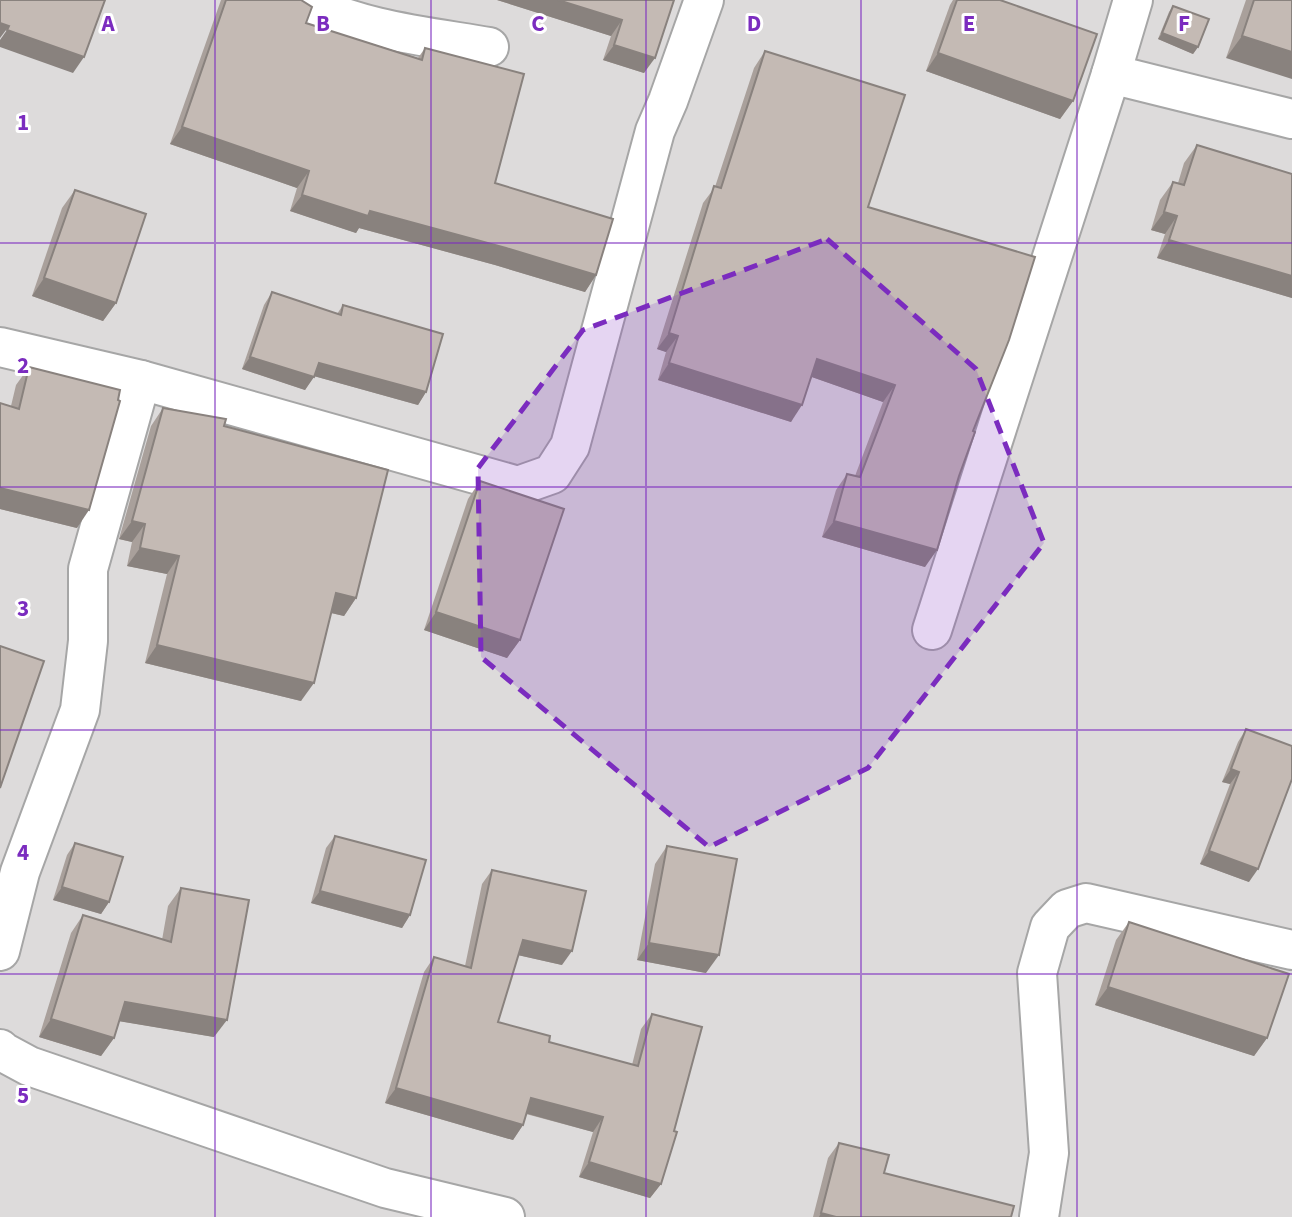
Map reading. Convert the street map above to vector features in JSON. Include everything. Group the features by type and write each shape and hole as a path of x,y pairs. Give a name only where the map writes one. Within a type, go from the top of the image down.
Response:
{"street":[{"path":"301,0 330,15 379,29 489,47"},
{"path":"0,347 141,380 518,486 552,474 570,446 655,131 704,0"},
{"path":"932,630 1133,0"},
{"path":"1111,74 1292,119"},
{"path":"0,951 10,869 80,710 88,641 88,569 141,380"},
{"path":"1039,1217 1049,1153 1037,973 1050,927 1067,909 1086,903 1292,950"},
{"path":"0,1049 29,1066 385,1188 505,1217"}],"highlighted area":[{"path":"827,239 976,369 1044,543 868,768 709,847 481,657 478,468 583,330"}],"shaded area":[{"path":"0,0 1292,0 1292,1217 0,1217"}],"building":[{"path":"0,0 105,0 84,57 7,30 9,26 0,23"},
{"path":"226,0 301,0 312,7 306,23 422,60 425,48 524,74 495,183 613,219 596,275 370,211 368,216 302,195 309,171 182,127"},
{"path":"558,0 674,0 655,58 614,45 622,20"},
{"path":"957,0 1000,0 1097,34 1073,101 938,53"},
{"path":"1254,0 1292,0 1292,52 1242,36"},
{"path":"1173,6 1209,19 1198,47 1162,33"},
{"path":"765,51 905,95 868,207 1035,257 1009,340 973,431 975,432 937,550 834,521 847,474 860,477 895,385 817,359 802,405 669,363 678,336 669,333 714,186 721,188"},
{"path":"1197,145 1292,174 1292,276 1169,240 1177,216 1164,212 1173,182 1184,185"},
{"path":"75,190 146,214 116,303 44,278"},
{"path":"272,292 341,315 343,305 443,334 426,392 319,363 314,377 250,357"},
{"path":"29,367 120,390 120,401 89,510 0,488 0,403 19,409"},
{"path":"163,408 226,419 224,426 388,470 356,598 336,593 314,683 157,645 179,556 140,548 145,524 132,521"},
{"path":"480,481 564,509 520,640 436,612"},
{"path":"0,646 44,661 0,788"},
{"path":"1246,729 1292,746 1292,779 1258,869 1209,851 1239,772 1231,769"},
{"path":"335,836 426,860 410,915 320,891"},
{"path":"75,843 123,857 109,902 62,887"},
{"path":"667,846 737,859 719,955 649,943"},
{"path":"492,870 586,891 572,951 523,940 498,1022 550,1036 549,1042 638,1066 652,1014 702,1027 674,1131 677,1132 661,1184 589,1162 603,1117 531,1098 523,1125 396,1088 434,957 471,968"},
{"path":"181,888 249,900 227,1020 125,1002 114,1038 51,1019 83,915 171,942"},
{"path":"1129,922 1289,974 1267,1038 1108,987"},
{"path":"839,1143 889,1155 884,1173 1014,1206 1011,1217 836,1217 821,1213"}]}
